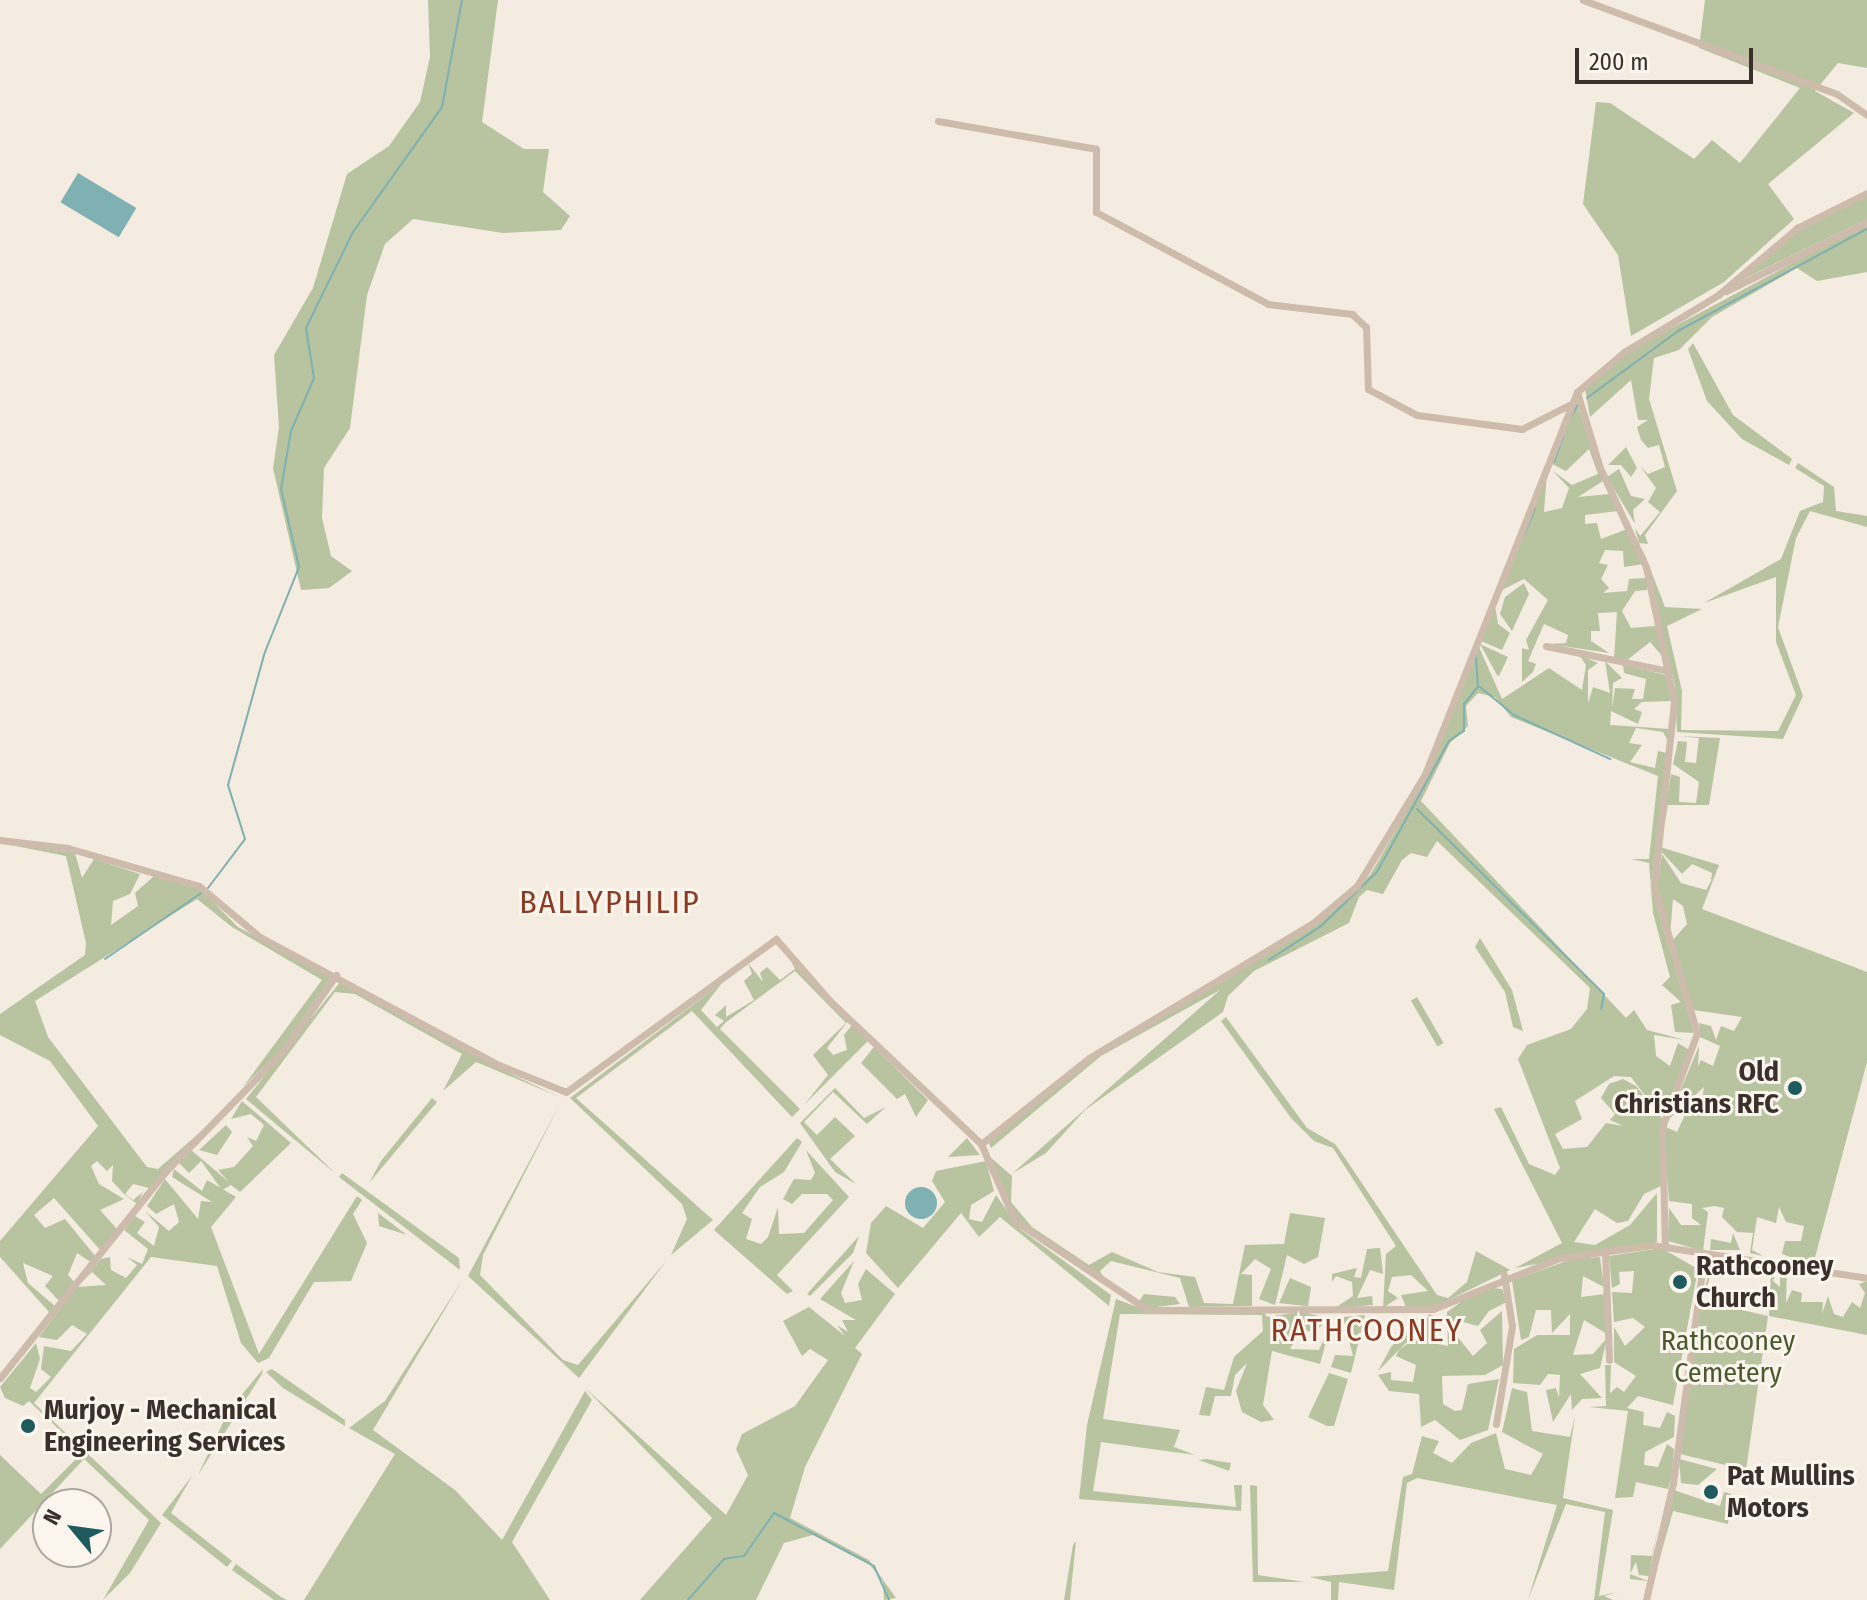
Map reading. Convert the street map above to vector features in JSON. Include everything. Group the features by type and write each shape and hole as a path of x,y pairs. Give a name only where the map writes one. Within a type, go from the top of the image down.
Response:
{"street":[{"path":"1583,0 1837,94 1867,115"},
{"path":"938,121 1096,149 1096,212 1268,304 1352,314 1366,327 1368,389 1406,411 1522,429 1569,405"},
{"path":"1725,290 1797,228 1867,193"},
{"path":"981,1144 1089,1058 1313,923 1368,874 1429,766 1569,405 1577,392 1624,352 1725,290 1867,222"},
{"path":"1577,392 1603,474 1643,559 1669,671 1672,734 1654,886 1697,1033 1662,1127 1665,1246"},
{"path":"1546,646 1669,671"},
{"path":"0,840 68,848 199,886 238,924 499,1065 566,1092 774,938 981,1144 1015,1221 1148,1310 1422,1310 1451,1304 1504,1275 1605,1250 1665,1246 1704,1256 1732,1253 1867,1278"},
{"path":"0,1378 165,1172 283,1051 336,975"},
{"path":"1605,1250 1609,1360"},
{"path":"1646,1600 1673,1483 1704,1256"},
{"path":"1496,1424 1512,1326 1504,1275"}],"green space":[{"path":"428,0 498,0 482,122 524,149 549,149 543,192 570,216 561,230 503,233 413,219 385,244 367,295 350,428 324,468 322,518 331,556 352,571 329,588 301,590 273,468 279,427 274,355 313,288 347,174 389,146 420,102 430,57"},
{"path":"1705,0 1867,0 1867,68 1838,63 1815,91 1854,113 1768,184 1794,219 1724,282 1631,336 1618,255 1583,204 1596,102 1610,103 1694,159 1712,140 1740,163 1800,88 1699,48"},
{"path":"1867,195 1867,219 1733,284 1798,230"},
{"path":"1867,223 1867,272 1817,281 1797,268 1712,317 1679,350 1654,358 1649,399 1677,491 1645,535 1648,544 1639,543 1635,528 1640,536 1660,512 1648,502 1656,488 1640,466 1648,474 1665,467 1659,445 1648,448 1641,440 1637,427 1648,420 1638,420 1631,380 1590,417 1585,389 1625,353"},
{"path":"1693,343 1733,415 1792,459 1789,465 1742,439 1707,401 1688,349"},
{"path":"1576,401 1603,481 1578,497 1609,494 1618,511 1585,515 1585,524 1597,523 1601,539 1627,529 1643,564 1624,567 1623,551 1605,550 1599,563 1608,565 1601,579 1609,588 1603,593 1627,591 1629,579 1647,578 1647,590 1635,591 1622,611 1631,628 1655,626 1664,658 1650,642 1626,661 1664,668 1614,659 1617,612 1598,613 1600,631 1591,631 1591,641 1609,653 1549,644 1566,643 1568,635 1544,624 1528,661 1536,664 1533,672 1522,682 1522,648 1529,650 1526,640 1548,600 1524,579 1500,591 1547,472 1544,512 1562,508 1569,488 1553,471 1572,485 1598,474 1589,449 1566,471 1550,463"},
{"path":"1626,447 1637,468 1631,477 1621,465 1608,465"},
{"path":"1798,463 1834,487 1836,511 1867,516 1867,527 1810,511 1796,538 1778,627 1803,696 1783,739 1677,732 1675,686 1643,550 1665,607 1702,609 1667,626 1682,691 1681,730 1778,731 1796,695 1776,642 1776,577 1704,603 1781,559 1800,511 1823,502 1824,486 1795,468"},
{"path":"1619,469 1631,496 1645,499 1633,510 1635,524 1607,477"},
{"path":"1524,583 1529,594 1512,631 1500,614 1505,597"},
{"path":"1494,599 1498,624 1510,633 1502,650 1481,641"},
{"path":"1480,644 1508,657 1499,676 1497,675"},
{"path":"1479,647 1502,699 1549,668 1582,690 1586,665 1579,655 1598,663 1588,670 1588,703 1593,687 1610,693 1605,661 1622,678 1613,683 1612,708 1615,688 1635,689 1632,699 1643,699 1646,679 1624,673 1623,665 1666,675 1671,701 1642,702 1634,709 1642,712 1638,724 1611,711 1610,725 1670,729 1669,743 1663,732 1636,728 1629,743 1642,745 1630,762 1655,768 1658,751 1667,753 1651,886 1694,1033 1675,1032 1671,1005 1681,1002 1662,985 1670,977 1653,913 1649,863 1631,859 1649,859 1658,776 1511,717 1495,697 1478,693 1466,706 1468,726 1450,743 1421,801 1626,1018 1634,1010 1647,1030 1685,1040 1654,1035 1656,1056 1670,1066 1678,1043 1691,1051 1668,1106 1650,1102 1631,1077 1614,1076 1575,1101 1582,1119 1555,1134 1563,1149 1587,1147 1606,1123 1623,1126 1610,1120 1615,1114 1601,1098 1609,1084 1623,1079 1636,1086 1662,1118 1661,1186 1644,1194 1628,1221 1617,1223 1595,1209 1574,1242 1595,1245 1630,1225 1657,1193 1657,1242 1515,1268 1562,1243 1494,1109 1501,1107 1529,1164 1555,1175 1560,1168 1518,1059 1527,1045 1571,1029 1587,1009 1590,988 1437,841 1427,857 1411,853 1402,860 1383,894 1367,890 1359,897 1349,923 1254,971 1228,996 1223,1012 1085,1110 1046,1153 1013,1173 1220,990 1101,1056 991,1148 988,1141 1100,1054 1314,926 1370,875 1428,775"},
{"name":"Old Christians RFC","path":"1678,736 1720,738 1709,805 1668,805 1660,847 1719,865 1702,909 1867,972 1867,1062 1813,1265 1782,1254 1785,1241 1801,1241 1804,1226 1786,1222 1779,1207 1776,1223 1757,1217 1752,1250 1763,1256 1750,1253 1753,1233 1737,1232 1722,1217 1724,1208 1715,1206 1702,1208 1708,1212 1703,1251 1668,1241 1669,1208 1681,1225 1701,1225 1692,1218 1692,1204 1669,1201 1664,1140 1666,1127 1677,1132 1690,1104 1701,1107 1704,1087 1668,1120 1699,1046 1698,1066 1701,1060 1713,1066 1720,1046 1700,1037 1699,1023 1711,1026 1716,1040 1721,1026 1734,1031 1742,1017 1693,1010 1671,942 1687,924 1683,906 1673,899 1670,936 1657,889 1662,854 1681,883 1706,890 1711,881 1712,873 1692,864 1682,874 1659,849 1671,774 1680,777 1679,802 1696,803 1699,782 1673,764 1678,741 1687,742 1685,762 1696,763 1699,738"},
{"path":"0,843 75,853 82,878 94,859 140,874 130,894 113,901 111,925 138,906 135,893 154,876 199,888 238,927 332,976 281,1050 243,1087 322,980 232,927 197,899 35,1001 48,1037 147,1167 158,1169 229,1107 149,1188 133,1184 125,1194 133,1200 143,1192 137,1204 124,1194 112,1181 113,1165 107,1171 97,1161 91,1166 99,1184 124,1199 100,1210 117,1229 101,1251 54,1198 34,1215 45,1228 65,1219 96,1257 92,1263 77,1253 68,1275 75,1283 60,1302 45,1286 53,1276 23,1263 28,1283 56,1307 2,1372 49,1312 0,1257 0,1241 98,1126 50,1061 0,1035 0,1014 85,955 86,943 66,856"},
{"path":"1480,938 1512,990 1523,1031 1513,1027 1505,992 1475,947"},
{"path":"791,961 848,1021 827,1048 833,1055 847,1050 844,1035 852,1025 868,1041 804,1105 828,1075 813,1055 846,1023 795,971 725,1023 720,1029 800,1109 792,1117 692,1011 576,1098 713,1220 671,1255 687,1219 682,1204 570,1098 722,983 701,1010 717,1027 724,1021 715,1015 726,1005 726,1017 754,1000 744,981 752,974 748,963 763,982 760,973 767,967 780,980 795,969"},
{"path":"341,981 498,1068 560,1097 476,1062 443,1091 462,1054 355,994 335,992 256,1097 336,1174 246,1099"},
{"path":"1417,997 1444,1043 1437,1046 1411,1001"},
{"path":"1226,1017 1307,1128 1335,1144 1437,1295 1448,1298 1467,1282 1476,1251 1510,1270 1436,1306 1406,1307 1401,1295 1428,1291 1411,1275 1392,1277 1388,1291 1398,1298 1383,1308 1386,1254 1396,1246 1333,1148 1314,1141 1291,1118 1221,1021"},
{"path":"874,1047 928,1100 916,1117 905,1094 897,1099 861,1063"},
{"path":"835,1088 864,1118 886,1107 867,1124 833,1092 804,1122 817,1135 835,1117 855,1136 830,1159 856,1184 835,1172 800,1123"},
{"path":"432,1098 437,1102 369,1183 381,1161"},
{"path":"242,1101 291,1143 240,1192 231,1185 222,1190 201,1161 189,1173 179,1163 191,1150 229,1182 218,1170 234,1167 253,1146 247,1137 256,1141 264,1125 251,1114 231,1119"},
{"path":"560,1104 483,1255 480,1275 563,1360 578,1365 666,1261 579,1378 468,1276"},
{"path":"226,1125 232,1132 217,1155 199,1150"},
{"path":"797,1138 802,1142 784,1172 760,1187 742,1213 752,1219 746,1239 761,1244 768,1237 778,1207 779,1234 804,1233 833,1200 827,1194 802,1194 792,1204 783,1199 794,1179 811,1180 815,1173 806,1150 849,1197 777,1275 793,1291 787,1294 714,1230"},
{"path":"967,1138 980,1155 948,1157"},
{"path":"990,1157 1012,1176 1011,1202 1032,1227 1089,1265 1112,1252 1158,1272 1195,1277 1204,1303 1233,1304 1245,1245 1284,1244 1290,1213 1325,1218 1318,1257 1304,1264 1287,1255 1275,1305 1259,1299 1271,1269 1255,1259 1241,1274 1252,1275 1252,1306 1189,1307 1180,1278 1111,1261 1100,1271 1106,1281 1016,1218"},
{"path":"986,1161 994,1191 971,1205 969,1219 982,1222 996,1195 1020,1229 1111,1295 1109,1306 1000,1217 979,1237 961,1213 898,1288 866,1253 871,1223 886,1206 923,1228 945,1202 932,1181 936,1171"},
{"path":"174,1169 202,1191 207,1180 236,1197 211,1227 259,1354 357,1196 362,1200 353,1214 367,1243 351,1281 314,1282 269,1358 258,1363 241,1343 217,1266 151,1257 34,1403 161,1523 130,1573 103,1600 149,1520 84,1459 57,1488 47,1488 83,1452 29,1401 23,1406 5,1398 0,1387 36,1343 40,1359 30,1388 36,1392 51,1377 41,1369 44,1346 71,1351 87,1334 72,1325 57,1340 39,1337 77,1287 106,1285 92,1272 82,1282 101,1259 110,1257 111,1270 126,1278 137,1265 127,1257 142,1264 148,1249 124,1230 135,1216 145,1222 137,1233 154,1246 159,1227 145,1211 169,1231 179,1222 174,1204 156,1214 147,1206 165,1179 198,1219 201,1201 212,1202 172,1177"},
{"path":"342,1173 459,1258 460,1270 339,1177"},
{"path":"378,1213 407,1235 379,1226"},
{"path":"1733,1233 1740,1250 1710,1250 1711,1239 1731,1243"},
{"path":"859,1236 853,1253 810,1296 807,1294"},
{"path":"1380,1248 1383,1274 1370,1270 1357,1298 1372,1296 1373,1305 1335,1308 1353,1296 1352,1282 1336,1276 1332,1282 1332,1274 1357,1268 1354,1277 1361,1278 1367,1249"},
{"path":"1661,1248 1698,1269 1673,1405 1638,1396 1627,1408 1644,1412 1643,1425 1660,1428 1667,1412 1675,1416 1674,1437 1645,1452 1644,1465 1658,1467 1667,1444 1674,1449 1672,1474 1668,1489 1636,1482 1633,1497 1615,1498 1628,1411 1589,1407 1606,1406 1605,1365 1611,1365 1610,1393 1617,1387 1624,1392 1636,1376 1614,1362 1614,1327 1625,1346 1645,1327 1633,1318 1614,1322 1612,1292 1632,1293 1634,1271 1619,1272 1620,1284 1612,1288 1609,1256"},
{"path":"1600,1257 1604,1287 1583,1276 1581,1297 1605,1294 1607,1334 1584,1320 1573,1355 1593,1354 1607,1338 1600,1368 1580,1374 1602,1398 1582,1399 1572,1410 1571,1394 1553,1422 1546,1390 1556,1388 1559,1398 1560,1375 1548,1374 1540,1385 1513,1383 1514,1349 1537,1335 1570,1335 1570,1314 1552,1333 1551,1310 1536,1310 1529,1337 1521,1340 1512,1281 1571,1259"},
{"name":"Rathcooney Cemetery","path":"1715,1257 1778,1266 1773,1281 1780,1287 1780,1266 1787,1268 1786,1303 1792,1290 1802,1293 1801,1302 1823,1302 1822,1314 1828,1296 1834,1314 1843,1317 1852,1302 1860,1308 1865,1293 1859,1284 1867,1281 1867,1335 1769,1316 1771,1272 1728,1259 1713,1266 1703,1301 1768,1316 1746,1470 1680,1454 1699,1303"},
{"path":"854,1261 841,1293 845,1303 862,1300 858,1284 866,1269 895,1294 855,1348 862,1354 805,1467 790,1518 869,1560 896,1598 884,1600 883,1582 870,1565 813,1535 784,1543 756,1600 640,1600 712,1518 584,1387 726,1515 748,1475 736,1449 742,1434 795,1406 828,1360 810,1349 802,1356 783,1321 809,1307 845,1336 837,1325 848,1332 842,1320 856,1320 820,1299"},
{"path":"1290,1278 1311,1287 1308,1306 1331,1309 1279,1303"},
{"path":"463,1279 373,1430 455,1490 502,1540 585,1391 592,1400 512,1542 550,1600 304,1600 395,1454 349,1428 385,1401"},
{"path":"1482,1287 1502,1289 1507,1302 1489,1311 1478,1326 1463,1322 1456,1335 1473,1356 1487,1343 1480,1330 1502,1311 1503,1365 1485,1375 1442,1376 1443,1404 1455,1411 1462,1410 1468,1384 1499,1379 1488,1430 1460,1440 1435,1420 1421,1427 1419,1394 1389,1391 1378,1375 1391,1372 1391,1380 1413,1382 1416,1365 1396,1356 1399,1350 1419,1335 1429,1314 1443,1320 1430,1327 1428,1342 1448,1346 1447,1312"},
{"path":"1144,1294 1175,1297 1180,1304 1148,1308 1138,1303"},
{"path":"1116,1299 1148,1311 1263,1311 1267,1317 1301,1312 1329,1318 1317,1330 1300,1332 1290,1349 1319,1350 1331,1323 1320,1364 1272,1351 1263,1405 1274,1420 1261,1422 1242,1412 1236,1391 1247,1363 1235,1375 1231,1396 1215,1396 1210,1416 1199,1415 1206,1387 1224,1390 1234,1357 1263,1331 1262,1315 1120,1314 1103,1419 1180,1430 1174,1447 1195,1455 1101,1442 1093,1491 1236,1507 1234,1485 1242,1485 1241,1511 1079,1499 1087,1425"},
{"path":"1365,1315 1351,1373 1331,1367 1335,1355 1353,1356 1343,1317"},
{"path":"1418,1318 1416,1333 1378,1371 1391,1347"},
{"path":"263,1369 262,1374 198,1475 229,1410"},
{"path":"272,1369 345,1420 345,1426 283,1388 266,1372"},
{"path":"1329,1373 1348,1379 1334,1426 1308,1417"},
{"path":"1512,1388 1527,1392 1532,1431 1570,1437 1575,1416 1563,1498 1613,1510 1599,1596 1618,1592 1604,1596 1613,1600 1594,1600 1605,1512 1566,1504 1528,1600 1557,1505 1417,1478 1407,1483 1394,1590 1339,1582 1338,1600 1331,1600 1331,1582 1310,1577 1388,1571 1403,1477 1412,1474 1422,1436 1439,1441 1433,1453 1452,1463 1471,1443 1496,1433 1505,1469 1531,1475 1543,1454 1502,1432"},
{"path":"0,1455 35,1488 32,1488 32,1515 0,1549"},
{"path":"1206,1459 1231,1463 1229,1471 1199,1460"},
{"path":"1679,1459 1717,1469 1698,1485 1681,1483"},
{"path":"192,1476 171,1513 232,1561 227,1567 162,1515"},
{"path":"1250,1485 1257,1486 1258,1575 1304,1582 1253,1582"},
{"path":"1674,1490 1720,1506 1724,1492 1731,1494 1728,1524 1673,1511 1648,1600"},
{"path":"1658,1527 1649,1576 1639,1575 1636,1562 1630,1574 1631,1555 1652,1556"},
{"path":"1076,1541 1070,1600 1064,1600 1073,1545"},
{"path":"236,1564 287,1600 274,1600 232,1570"},
{"path":"1630,1574 1648,1581 1630,1579"}],"water":[{"path":"78,173 136,208 119,237 60,202"},
{"path":"921,1187 933,1191 937,1203 933,1215 921,1219 909,1215 905,1203 909,1191"}],"waterway":[{"path":"208,888 245,839 228,785 265,652 299,567 281,489 291,431 314,378 306,328 353,232 442,107 462,0"},
{"path":"1587,398 1678,331 1867,229"},
{"path":"1571,416 1578,405"},
{"path":"1554,462 1563,437"},
{"path":"1524,535 1535,509"},
{"path":"1269,960 1321,926 1377,872 1449,741 1464,731 1464,704 1478,687 1476,656"},
{"path":"1480,687 1514,715 1610,759"},
{"path":"1417,809 1604,994 1601,1009"},
{"path":"105,959 203,892"},
{"path":"688,1600 724,1559 744,1556 774,1513 874,1566 889,1600"}],"place":[{"name":"Old Christians RFC","path":"1795,1088"},
{"name":"Rathcooney Church","path":"1680,1282"},
{"name":"Murjoy - Mechanical Engineering Services","path":"28,1426"},
{"name":"Pat Mullins Motors","path":"1711,1492"}],"district":[{"name":"BALLYPHILIP","path":"610,902"},
{"name":"RATHCOONEY","path":"1367,1330"}]}
